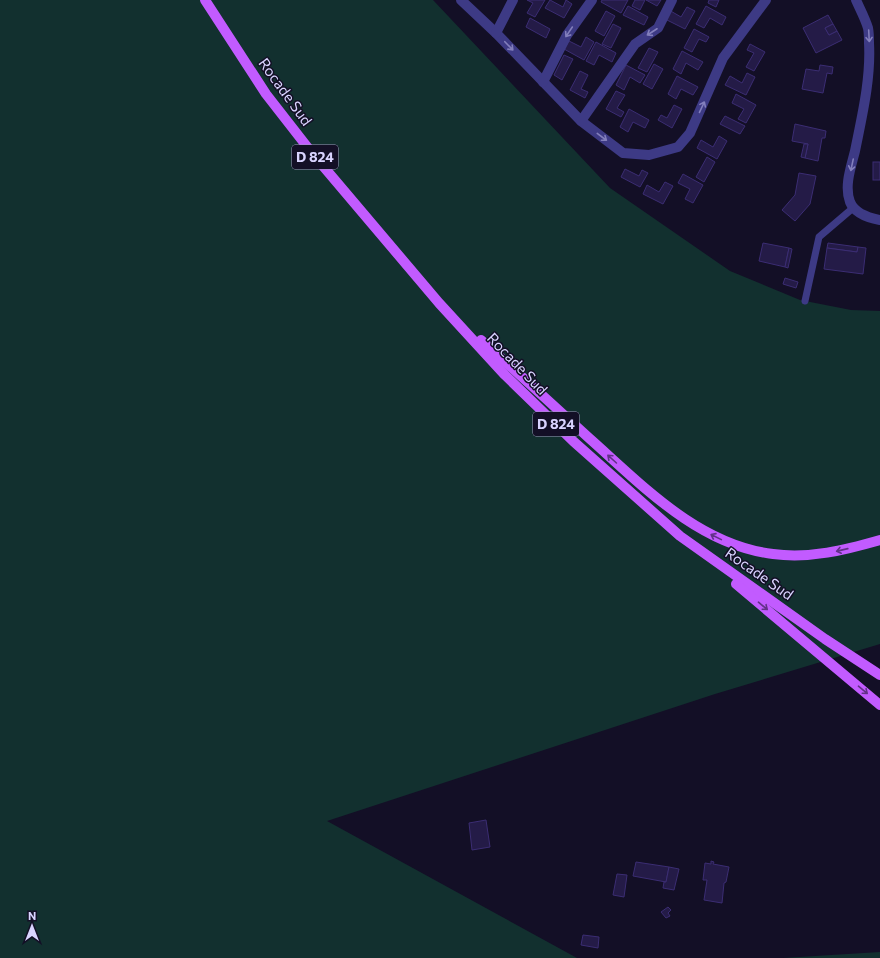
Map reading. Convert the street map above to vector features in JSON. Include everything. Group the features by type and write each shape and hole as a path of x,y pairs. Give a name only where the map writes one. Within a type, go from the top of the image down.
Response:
{"main road":[{"name":"Rocade Sud","path":"205,0 266,94 312,153 439,303 505,375 573,441 680,536 825,639 880,675"},
{"path":"439,303 646,489 693,525 720,539 748,549 772,554 800,556 823,554 880,540"},
{"path":"680,536 880,704"}],"street":[{"path":"461,0 496,32 581,121 623,153 649,155 678,147 690,133 723,58 766,0"},
{"path":"496,32 513,0"},
{"path":"543,82 567,35 592,0"},
{"path":"581,121 635,44 658,28 672,0"},
{"path":"856,0 868,29 870,53 868,77 848,181 848,195 853,208 866,217 880,220"}],"lane":[{"path":"805,301 819,237 853,208"}],"green space":[{"path":"0,0 433,0 610,188 730,271 800,300 851,310 880,311 880,644 715,694 327,821 577,958 0,958"},
{"path":"880,952 880,958 783,958"}],"building":[{"path":"527,0 545,0 535,17 527,13 533,3"},
{"path":"550,0 563,7 566,0 572,4 564,18 545,8"},
{"path":"602,0 628,0 621,13 601,2"},
{"path":"635,0 645,0 640,10 632,6"},
{"path":"646,0 661,0 657,6"},
{"path":"709,0 719,0 716,7 708,3"},
{"path":"628,6 648,17 644,25 623,15"},
{"path":"706,6 726,17 722,25 710,18 704,28 696,24"},
{"path":"687,7 695,11 685,29 665,19 669,10 681,17"},
{"path":"606,11 615,16 604,36 595,31"},
{"path":"828,15 833,24 825,28 829,35 837,31 842,40 816,53 803,28"},
{"path":"530,18 550,29 546,38 526,27"},
{"path":"613,24 621,28 611,48 602,44"},
{"path":"833,24 837,31 829,35 825,28"},
{"path":"694,29 709,37 706,42 699,39 692,52 684,48"},
{"path":"586,37 594,42 584,60 564,49 569,41 581,47"},
{"path":"596,42 616,53 612,62 599,55 594,65 586,61"},
{"path":"750,44 765,52 754,71 746,67 754,53 747,50"},
{"path":"649,48 658,52 647,72 638,68"},
{"path":"682,51 703,62 698,70 686,63 681,74 673,69"},
{"path":"564,55 573,59 562,80 554,75"},
{"path":"654,64 663,69 652,89 643,84"},
{"path":"626,65 645,75 640,83 630,77 624,90 616,85"},
{"path":"820,65 833,67 832,74 827,73 823,93 802,89 806,69 819,71"},
{"path":"580,71 588,75 581,89 588,92 585,98 570,90"},
{"path":"747,73 755,77 746,95 725,85 730,76 742,83"},
{"path":"677,76 698,87 693,95 681,89 676,99 668,94"},
{"path":"616,91 625,95 617,108 624,112 621,117 606,109"},
{"path":"736,94 756,105 746,123 738,119 744,109 732,103"},
{"path":"674,105 682,109 672,128 658,120 661,115 667,118"},
{"path":"629,109 649,120 645,128 633,122 628,132 620,127"},
{"path":"725,116 745,126 740,134 720,124"},
{"path":"795,124 826,131 825,138 822,138 818,161 805,158 808,144 792,141"},
{"path":"719,136 727,141 717,159 697,148 701,140 713,147"},
{"path":"804,144 808,144 805,158 801,157"},
{"path":"707,157 715,162 704,182 696,177"},
{"path":"873,162 880,162 880,180 873,180"},
{"path":"625,169 639,176 642,170 648,173 640,187 621,177"},
{"path":"799,173 816,176 810,204 795,221 782,210 795,195"},
{"path":"683,174 703,185 693,203 685,199 690,189 678,183"},
{"path":"665,182 673,186 663,204 643,194 647,185 659,192"},
{"path":"763,243 789,248 785,267 759,261"},
{"path":"828,243 858,247 857,252 827,248"},
{"path":"858,247 866,248 863,274 824,269 827,248 857,252"},
{"path":"789,248 792,249 788,268 785,267"},
{"path":"785,278 798,282 796,288 783,284"},
{"path":"486,820 490,847 472,850 469,823"},
{"path":"711,861 714,862 713,864 729,867 726,882 724,883 722,903 704,900 707,880 703,880 705,863 711,864"},
{"path":"636,862 669,867 666,882 633,876"},
{"path":"669,867 679,869 674,890 663,888 664,882 666,882"},
{"path":"617,874 627,875 624,897 613,895"},
{"path":"668,907 671,910 668,913 670,916 666,918 661,912"},
{"path":"583,935 599,937 598,948 581,945"}]}
